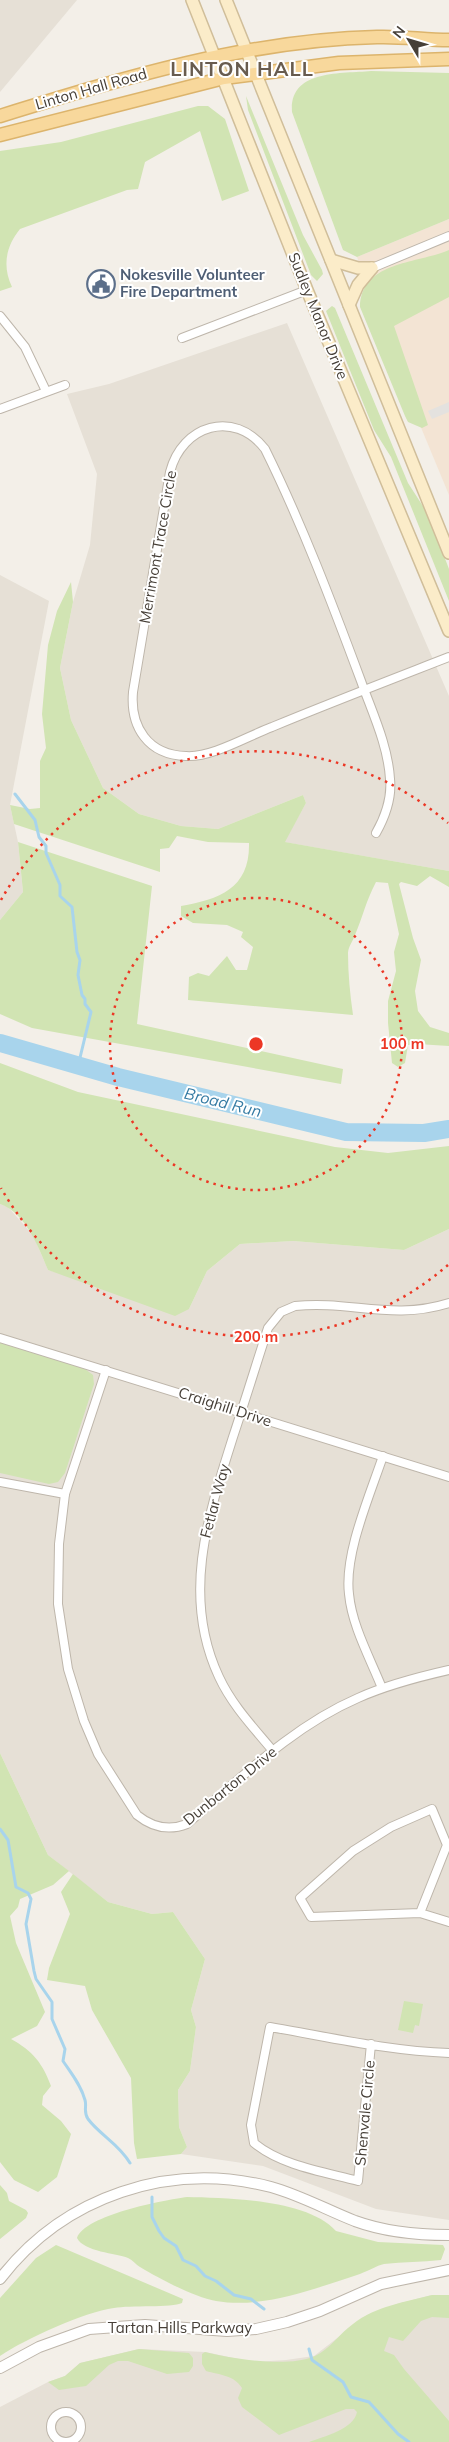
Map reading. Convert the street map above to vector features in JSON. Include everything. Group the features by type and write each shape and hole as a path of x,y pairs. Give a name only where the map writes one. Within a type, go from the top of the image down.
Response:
{"main road":[{"name":"Sudley Manor Drive","path":"192,0 307,290 449,631"},
{"path":"226,0 449,553"},
{"name":"Linton Hall Road","path":"0,116 114,81 247,50 378,37 449,40"},
{"name":"Linton Hall Road","path":"0,135 224,78 339,63 449,59"},
{"path":"331,260 358,268 372,268"},
{"path":"350,305 358,285 372,268"}],"street":[{"path":"372,268 449,236"},
{"path":"182,338 307,290"},
{"path":"0,316 25,347 46,391"},
{"path":"0,409 65,385"},
{"name":"Merrimont Trace Circle","path":"364,690 341,627 266,449 253,436 236,428 212,428 193,435 177,452 170,472 133,692 133,716 141,733 148,741 163,750 181,756 195,756 449,657"},
{"path":"364,690 386,751 391,782 386,809 376,833"},
{"name":"Fetlar Way","path":"273,1751 237,1708 219,1676 208,1646 200,1595 200,1571 207,1523 268,1328 274,1319 288,1308 305,1305 405,1312 433,1308 449,1303"},
{"name":"Craighill Drive","path":"0,1338 449,1477"},
{"name":"Dunbarton Drive","path":"106,1370 65,1494 57,1574 58,1604 68,1669 84,1721 98,1754 134,1812 145,1822 161,1828 188,1824 273,1751 326,1715 382,1688 449,1670"},
{"path":"382,1688 357,1623 349,1593 352,1555 383,1456"},
{"path":"0,1482 65,1494"},
{"path":"420,1913 447,1845 432,1809 391,1827 353,1851 300,1898 311,1917 420,1913 449,1922"},
{"name":"Shenvale Circle","path":"371,2044 358,2181 296,2164 261,2148 254,2142 251,2125 270,2028 371,2044 418,2052 449,2053"},
{"path":"0,2280 13,2263 43,2234 85,2206 132,2187 180,2179 210,2178 245,2181 299,2196 357,2222 379,2228 412,2233 449,2235"},
{"name":"Tartan Hills Parkway","path":"0,2368 38,2347 89,2330 145,2325 227,2331 256,2328 287,2322 320,2311 382,2284 449,2270"}],"shaded area":[{"path":"0,0 77,0 0,92"},
{"path":"449,219 449,495 405,389 357,257"},
{"path":"287,323 449,696 449,871 284,842 306,803 303,795 218,829 181,826 139,814 103,788 71,720 60,668 73,602 90,545 97,474 67,394 109,384"},
{"path":"449,402 449,412 432,419 428,411"},
{"path":"0,575 49,601 10,805 18,842 23,892 0,920"},
{"path":"0,1204 7,1206 33,1235 48,1270 189,1309 207,1271 240,1244 293,1241 404,1250 449,1229 449,2220 376,2209 263,2166 181,2154 187,2147 179,2127 178,2090 190,2071 196,2027 191,2010 205,1959 173,1912 152,1914 108,1902 48,1855 0,1753"},
{"path":"432,2295 449,2295 449,2442 0,2442 0,2407 48,2382 65,2376 80,2363 139,2349 205,2352 253,2362 314,2356 367,2315 397,2304"}],"green space":[{"path":"371,71 449,73 449,219 357,257 343,250 292,112 293,98 299,88 308,81 319,77"},
{"path":"246,96 303,235 322,270 323,274 317,281 311,275 248,110"},
{"path":"198,106 208,106 225,119 249,191 222,201 200,131 145,162 138,189 127,190 20,229 11,242 7,256 7,271 12,287 0,291 0,151 61,142"},
{"path":"449,250 449,297 394,326 428,425 422,428 408,422 360,307 363,292 370,281 380,272 393,266"},
{"path":"332,306 335,308 408,483 428,514 449,569 449,601 391,457 374,430 326,311"},
{"path":"71,582 73,602 60,668 71,720 103,788 139,814 181,826 218,829 303,795 306,803 285,842 449,871 449,887 430,876 417,886 401,882 399,884 413,938 421,960 415,991 418,1011 430,1027 449,1033 449,1046 408,1045 405,1063 398,1067 392,1063 388,1001 396,971 394,952 399,934 388,883 376,882 349,948 349,976 353,1015 188,1000 189,977 198,973 209,976 227,956 236,970 247,970 253,947 241,937 243,932 227,925 193,923 181,916 181,906 208,900 230,889 244,871 248,858 249,843 208,842 177,836 169,848 160,849 160,872 14,824 10,805 30,809 40,808 40,761 46,748 42,714 48,645 57,611"},
{"path":"18,842 152,886 137,1024 343,1069 341,1084 32,1028 0,1014 0,920 23,892"},
{"path":"0,1063 78,1092 335,1147 388,1153 449,1146 449,1229 404,1250 293,1241 240,1244 207,1271 189,1309 175,1316 48,1270 24,1223 9,1208 0,1204"},
{"path":"0,1342 85,1369 93,1375 94,1384 65,1473 58,1482 49,1484 0,1473"},
{"path":"0,1753 48,1855 69,1871 53,1885 20,1899 18,1907 10,1916 16,1943 45,2012 37,2026 11,2039 31,2053 41,2065 51,2086 43,2096 42,2105 61,2121 71,2134 57,2177 38,2192 14,2180 0,2162"},
{"path":"73,1874 108,1902 152,1914 173,1912 205,1959 191,2010 196,2027 190,2071 178,2090 179,2127 187,2147 181,2154 137,2159 134,2143 131,2078 92,2010 85,1986 47,1980 49,1968 70,1914 61,1892"},
{"path":"404,2001 423,2004 419,2026 415,2025 413,2033 398,2030"},
{"path":"0,2185 7,2193 9,2201 28,2213 26,2218 0,2239"},
{"path":"187,2197 223,2198 287,2206 323,2220 336,2231 378,2242 443,2245 445,2249 441,2260 384,2264 357,2275 288,2296 270,2300 234,2303 207,2299 188,2292 148,2272 128,2258 93,2249 81,2243 77,2238 83,2230 94,2222 109,2216 144,2205"},
{"path":"56,2245 183,2299 182,2303 177,2305 121,2307 87,2315 55,2327 0,2356 0,2298 36,2258"},
{"path":"432,2295 449,2295 449,2318 432,2317 421,2321 403,2341 389,2337 384,2351 394,2355 449,2421 449,2442 309,2442 344,2428 355,2418 357,2412 354,2409 346,2409 279,2435 242,2407 238,2398 242,2388 235,2380 206,2371 202,2364 202,2354 205,2352 261,2361 304,2360 320,2353 348,2328 371,2313 391,2305"},
{"path":"139,2349 189,2353 193,2358 193,2366 189,2372 167,2374 128,2361 118,2361 109,2365 86,2386 59,2390 48,2382 65,2376 80,2363"}],"waterway":[{"path":"15,794 35,820 39,837 46,846 46,853 60,885 60,896 72,907 77,952 80,960 78,975 85,1004 91,1012 78,1066"},
{"name":"Broad Run","path":"0,1043 118,1077 346,1132 424,1133 449,1129"},
{"path":"0,1829 8,1840 16,1887 28,1893 31,1899 26,1924 34,1971 36,1979 52,2002 52,2019 65,2049 63,2061 81,2089 88,2119 126,2156 130,2163"},
{"path":"152,2197 152,2217 164,2238 176,2246 183,2260 196,2266 205,2276 216,2281 234,2295 251,2299 264,2309"},
{"path":"309,2349 312,2360 343,2382 351,2397 369,2402 398,2434 409,2442"}],"place":[{"name":"Nokesville Volunteer Fire Department","path":"101,284"}],"district":[{"name":"LINTON HALL","path":"242,69"}]}
